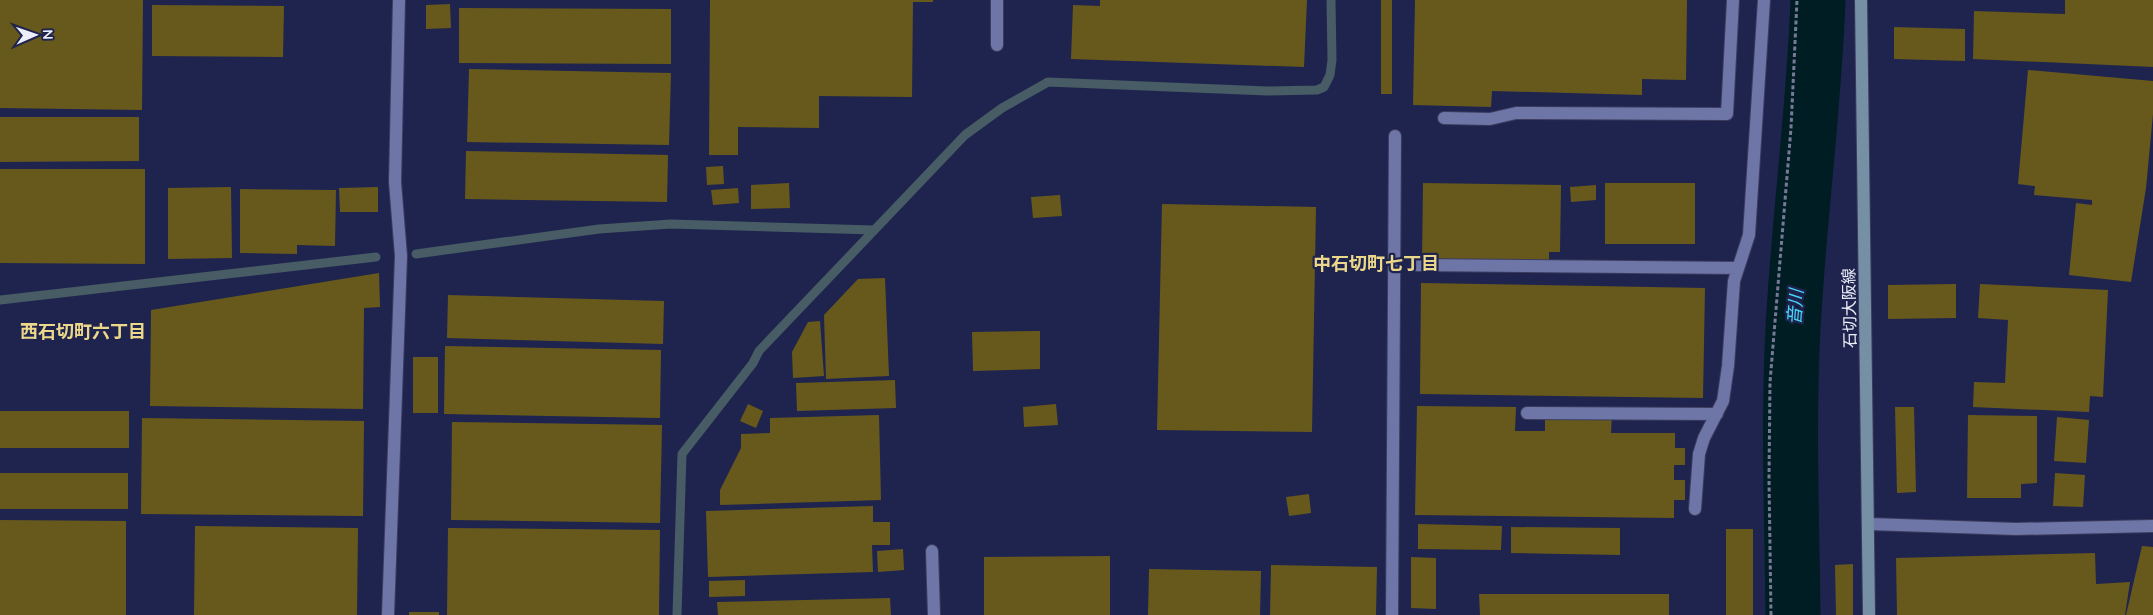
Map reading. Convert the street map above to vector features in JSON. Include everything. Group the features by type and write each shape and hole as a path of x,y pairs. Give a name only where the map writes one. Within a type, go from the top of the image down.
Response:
{"main road":[{"name":"石切大阪線","path":"1861,0 1869,615"}],"street":[{"path":"388,615 401,256 395,182 399,0"},
{"path":"997,0 997,45"},
{"path":"1444,118 1490,119 1516,113 1727,114 1733,0"},
{"path":"1695,509 1699,454 1704,438 1723,401 1728,366 1734,281 1749,234 1764,0"},
{"path":"1392,615 1395,136"},
{"path":"1416,265 1738,268"},
{"path":"1527,413 1717,414"},
{"path":"1869,524 2016,529 2153,526"},
{"path":"932,551 934,615"}],"path":[{"path":"1771,615 1770,382 1791,128 1797,0"}],"building":[{"path":"0,0 143,0 142,110 0,108"},
{"path":"710,0 933,0 933,2 913,2 912,97 819,96 819,128 738,127 738,155 709,155"},
{"path":"1100,0 1307,0 1304,67 1071,59 1073,5 1100,6"},
{"path":"1381,0 1392,0 1392,94 1381,94"},
{"path":"1415,0 1687,0 1686,80 1642,79 1642,95 1492,91 1491,107 1413,105"},
{"path":"2065,0 2153,0 2153,67 1973,59 1974,11 2065,14"},
{"path":"450,4 451,28 426,29 426,5"},
{"path":"152,5 284,6 283,57 152,56"},
{"path":"459,8 671,9 671,64 459,63"},
{"path":"1894,27 1965,29 1965,61 1894,59"},
{"path":"469,69 671,73 669,145 467,142"},
{"path":"2028,70 2153,81 2153,114 2146,188 2131,282 2069,275 2076,203 2092,205 2092,200 2034,195 2035,186 2018,184"},
{"path":"0,117 139,117 139,161 0,162"},
{"path":"466,151 668,155 667,202 465,199"},
{"path":"723,166 724,184 707,185 706,167"},
{"path":"0,169 145,169 145,264 0,263"},
{"path":"789,183 790,208 751,209 751,185"},
{"path":"1423,183 1561,185 1560,252 1549,252 1549,262 1422,261"},
{"path":"1605,183 1695,183 1695,244 1605,244"},
{"path":"1596,185 1596,200 1571,202 1570,187"},
{"path":"231,187 232,258 168,259 168,188"},
{"path":"378,187 378,212 340,212 339,188"},
{"path":"738,188 739,203 713,205 711,190"},
{"path":"240,189 336,190 335,246 297,245 297,254 240,253"},
{"path":"1060,195 1062,216 1033,218 1031,197"},
{"path":"1162,204 1316,207 1312,432 1157,430"},
{"path":"379,273 380,307 364,308 363,409 150,406 151,310"},
{"path":"885,278 889,376 826,379 824,315 858,279"},
{"path":"1421,283 1705,288 1703,398 1420,394"},
{"path":"1956,284 1956,318 1888,319 1888,285"},
{"path":"1980,284 2108,290 2103,397 2090,396 2089,412 1973,407 1974,382 2005,383 2008,320 1978,318"},
{"path":"448,295 664,301 663,344 447,338"},
{"path":"820,321 824,376 793,378 792,352 808,322"},
{"path":"1040,331 1040,369 973,371 972,332"},
{"path":"445,346 661,350 660,418 444,414"},
{"path":"413,357 438,357 438,413 413,413"},
{"path":"895,380 896,408 797,411 796,383"},
{"path":"748,404 763,411 756,428 740,421"},
{"path":"1056,404 1058,425 1024,427 1023,407"},
{"path":"1417,406 1516,407 1515,431 1545,431 1545,413 1612,414 1611,433 1675,433 1675,448 1685,448 1685,465 1674,465 1674,480 1685,480 1685,500 1674,500 1674,518 1415,515"},
{"path":"1895,407 1914,407 1916,492 1897,493"},
{"path":"0,411 129,411 129,448 0,448"},
{"path":"879,415 881,500 720,505 720,490 741,448 741,434 770,433 770,418"},
{"path":"1968,415 2037,416 2037,483 2021,484 2021,498 1967,498"},
{"path":"2057,417 2089,420 2086,463 2054,461"},
{"path":"142,418 364,421 363,516 141,514"},
{"path":"452,422 662,425 660,523 451,520"},
{"path":"0,473 128,473 128,509 0,509"},
{"path":"2055,473 2085,475 2083,507 2053,506"},
{"path":"1309,494 1311,513 1289,516 1286,497"},
{"path":"873,506 873,522 890,522 890,545 872,545 873,572 708,577 706,511"},
{"path":"0,520 126,521 126,615 0,615"},
{"path":"1418,524 1502,526 1501,550 1418,549"},
{"path":"195,526 358,528 357,615 194,615"},
{"path":"1511,527 1620,528 1620,555 1511,553"},
{"path":"448,528 660,530 659,615 447,615"},
{"path":"1726,529 1753,529 1753,615 1726,615"},
{"path":"2142,546 2153,547 2153,615 2126,615"},
{"path":"903,549 904,570 878,572 877,551"},
{"path":"2095,553 2096,584 2130,582 2125,615 1897,615 1896,558"},
{"path":"1110,556 1110,615 984,615 984,557"},
{"path":"1411,557 1436,558 1436,609 1411,608"},
{"path":"1853,564 1853,615 1836,615 1835,565"},
{"path":"1271,565 1377,567 1376,615 1270,615"},
{"path":"1149,569 1261,571 1260,615 1148,615"},
{"path":"745,580 745,596 709,597 709,581"},
{"path":"1479,594 1669,594 1669,615 1480,615"},
{"path":"890,598 891,615 718,615 717,602"},
{"path":"409,612 439,612 439,615 409,615"}],"waterway":[{"path":"677,615 682,454 753,363 759,351 965,135 1002,108 1048,82 1267,91 1317,90 1324,87 1330,75 1332,60 1331,0"},
{"name":"音川","path":"1793,615 1791,436 1793,328 1818,0"},
{"path":"416,254 599,229 671,224 874,230"},
{"path":"0,300 376,257"}],"district":[{"name":"中石切町七丁目","path":"1376,263"},
{"name":"西石切町六丁目","path":"83,331"}]}
